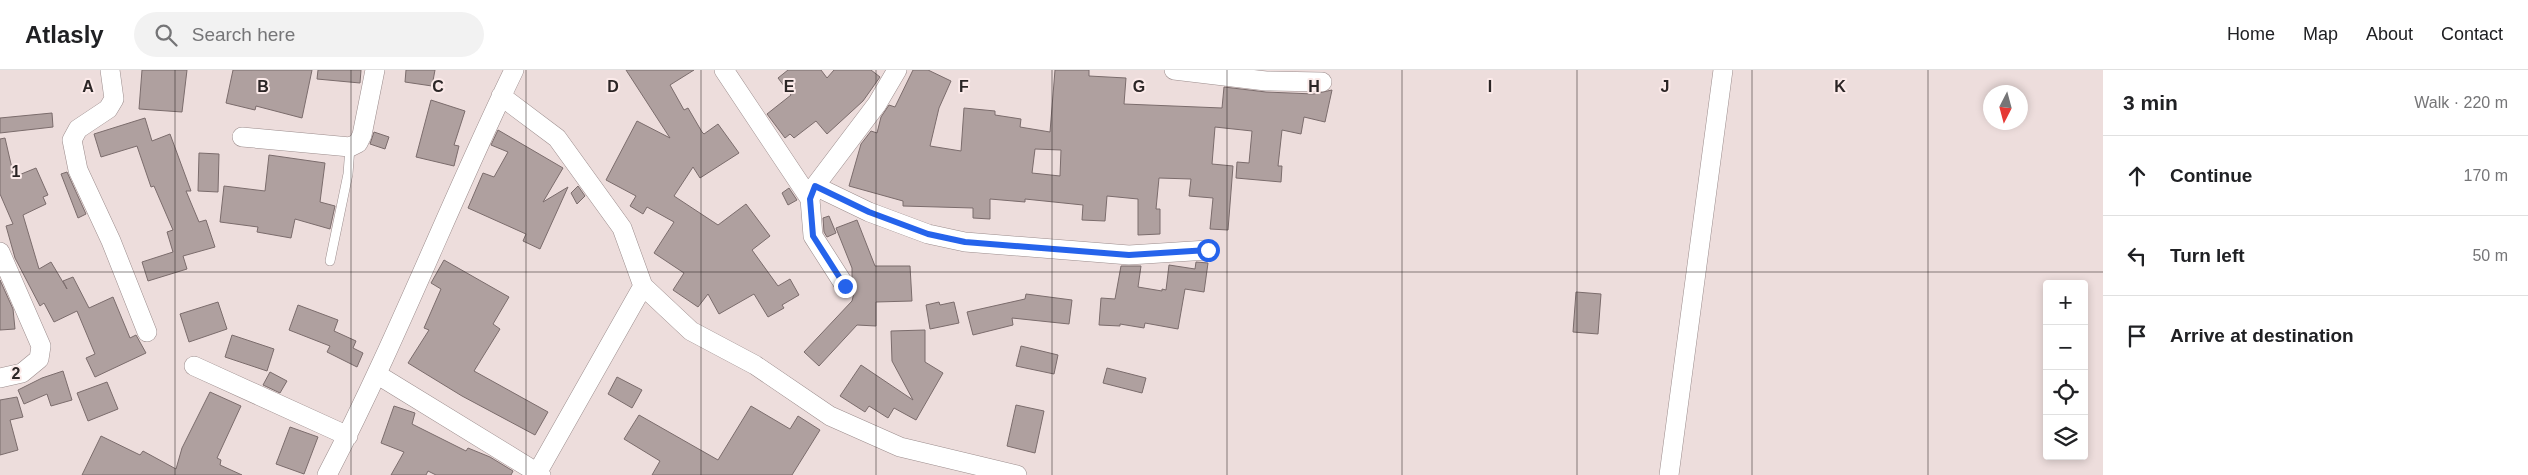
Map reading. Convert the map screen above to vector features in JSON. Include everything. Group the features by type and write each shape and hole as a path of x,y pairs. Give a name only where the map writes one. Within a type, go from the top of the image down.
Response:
{"street":[{"path":"110,70 114,99 108,109 78,129 72,140 78,170 111,241 147,332"},
{"path":"242,137 350,147 358,143 362,135 375,70"},
{"path":"327,475 378,375 407,303 514,70"},
{"path":"724,70 812,193 813,236 845,286"},
{"path":"812,193 877,104 897,70"},
{"path":"1174,70 1266,81 1322,82"},
{"path":"1669,475 1723,70"},
{"path":"501,96 557,138 622,228 643,286 691,331 755,365 830,416 900,447 1018,475"},
{"path":"812,193 928,234 965,242 1129,255 1208,250"},
{"path":"0,252 41,346 39,359 22,373 0,378"},
{"path":"378,375 538,474 643,286"},
{"path":"194,366 348,436"}],"lane":[{"path":"330,261 348,174 350,147"}],"building":[{"path":"142,70 187,70 182,112 139,109"},
{"path":"233,70 312,70 302,118 256,106 255,110 226,103"},
{"path":"318,70 361,70 360,83 317,79"},
{"path":"406,70 435,70 432,86 405,82"},
{"path":"626,70 694,70 670,85 684,110 688,108 704,134 718,124 739,153 700,178 693,167 674,196 718,225 746,204 770,236 752,250 778,286 790,279 799,295 782,305 784,308 768,317 754,294 719,314 708,294 698,307 673,290 684,273 654,253 674,222 647,207 643,214 630,206 636,196 606,180 637,121 670,138"},
{"path":"788,70 821,70 827,78 834,70 871,70 880,77 863,101 827,134 816,121 794,138 790,134 785,138 767,114 791,95 778,78"},
{"path":"913,70 928,70 951,81 939,108 930,146 961,151 964,108 995,111 995,115 1021,119 1020,127 1050,132 1055,70 1089,70 1089,76 1126,78 1124,104 1222,108 1224,87 1266,92 1314,94 1332,90 1325,122 1304,117 1301,134 1282,130 1278,166 1282,166 1281,182 1236,178 1237,162 1249,163 1252,131 1215,127 1212,164 1233,166 1228,230 1210,229 1213,198 1189,196 1191,179 1159,178 1156,209 1160,209 1160,234 1138,235 1138,199 1107,196 1105,221 1082,220 1083,205 1025,199 1025,202 990,199 990,219 973,218 973,208 903,206 903,201 849,186 861,144 871,131 877,133 881,117 889,105 895,107","holes":["1035,149 1061,150 1060,176 1032,173"]},
{"path":"431,100 465,111 454,145 459,146 454,166 416,157"},
{"path":"52,113 53,127 0,133 0,118"},
{"path":"145,118 152,141 170,134 191,191 186,191 199,222 206,220 215,247 183,256 187,269 148,281 142,262 173,252 167,232 173,230 154,186 151,187 137,146 101,157 94,134"},
{"path":"498,130 563,168 543,202 568,187 540,249 523,241 526,234 468,208 483,173 494,177 508,152 491,145"},
{"path":"374,132 389,137 385,149 370,144"},
{"path":"5,138 14,177 36,168 48,195 43,197 46,204 23,215 39,269 51,262 67,289 63,281 73,277 89,308 113,297 130,338 136,335 146,353 95,377 86,358 95,354 77,311 54,322 44,303 40,306 15,258 6,226 13,224 0,194 0,139"},
{"path":"199,153 219,154 218,192 198,191"},
{"path":"269,155 325,163 320,202 335,206 330,229 295,219 291,238 257,232 258,227 220,222 224,186 265,191"},
{"path":"67,172 86,214 78,218 61,174"},
{"path":"578,186 585,196 577,204 571,193"},
{"path":"789,188 797,200 788,205 782,193"},
{"path":"829,216 836,233 827,237 824,232 823,218"},
{"path":"857,220 875,266 910,266 912,301 876,302 876,326 857,325 819,366 804,352 852,301 856,285 852,277 852,268 836,228"},
{"path":"444,260 509,297 493,324 500,329 474,371 548,412 535,435 462,396 408,363 429,330 424,328 441,289 431,283"},
{"path":"1196,262 1208,263 1204,292 1185,289 1178,329 1145,323 1144,328 1120,324 1120,326 1099,325 1101,298 1115,299 1121,266 1141,266 1138,287 1162,291 1162,289 1166,290 1169,265 1195,269"},
{"path":"0,280 13,309 15,329 0,330"},
{"path":"1576,292 1601,294 1598,334 1573,332"},
{"path":"1026,294 1072,300 1069,324 1012,318 1013,325 973,335 967,312 1025,299"},
{"path":"218,302 227,329 189,342 180,314"},
{"path":"939,302 940,305 954,302 959,323 930,329 926,305"},
{"path":"298,305 338,320 334,331 356,341 353,348 363,353 357,367 327,352 330,346 289,330"},
{"path":"925,330 925,362 943,373 916,420 894,408 888,418 869,406 865,412 840,396 861,365 913,400 892,361 891,331"},
{"path":"232,335 274,349 267,371 225,357"},
{"path":"1021,346 1058,355 1054,374 1016,366"},
{"path":"1107,368 1146,378 1142,393 1103,383"},
{"path":"63,371 72,400 51,406 47,394 24,404 18,390 42,378"},
{"path":"270,372 287,381 280,393 263,385"},
{"path":"617,377 642,390 632,408 608,394"},
{"path":"107,382 118,409 88,421 77,393"},
{"path":"210,392 241,406 217,458 221,460 220,465 242,475 82,475 101,436 140,455 143,451 176,469 182,448"},
{"path":"17,397 23,417 10,420 18,450 0,455 0,400"},
{"path":"1016,405 1044,411 1035,453 1007,446"},
{"path":"394,406 415,413 412,424 466,451 468,448 490,457 513,471 511,475 436,475 428,471 426,475 391,475 404,452 381,443"},
{"path":"751,406 790,429 798,416 820,430 792,475 652,475 660,461 624,439 639,415 718,460"},
{"path":"290,427 318,437 304,474 276,464"}],"route":[{"path":"845,286 813,236 810,199 815,186 869,212 928,234 965,242 1129,255 1208,250"}]}
